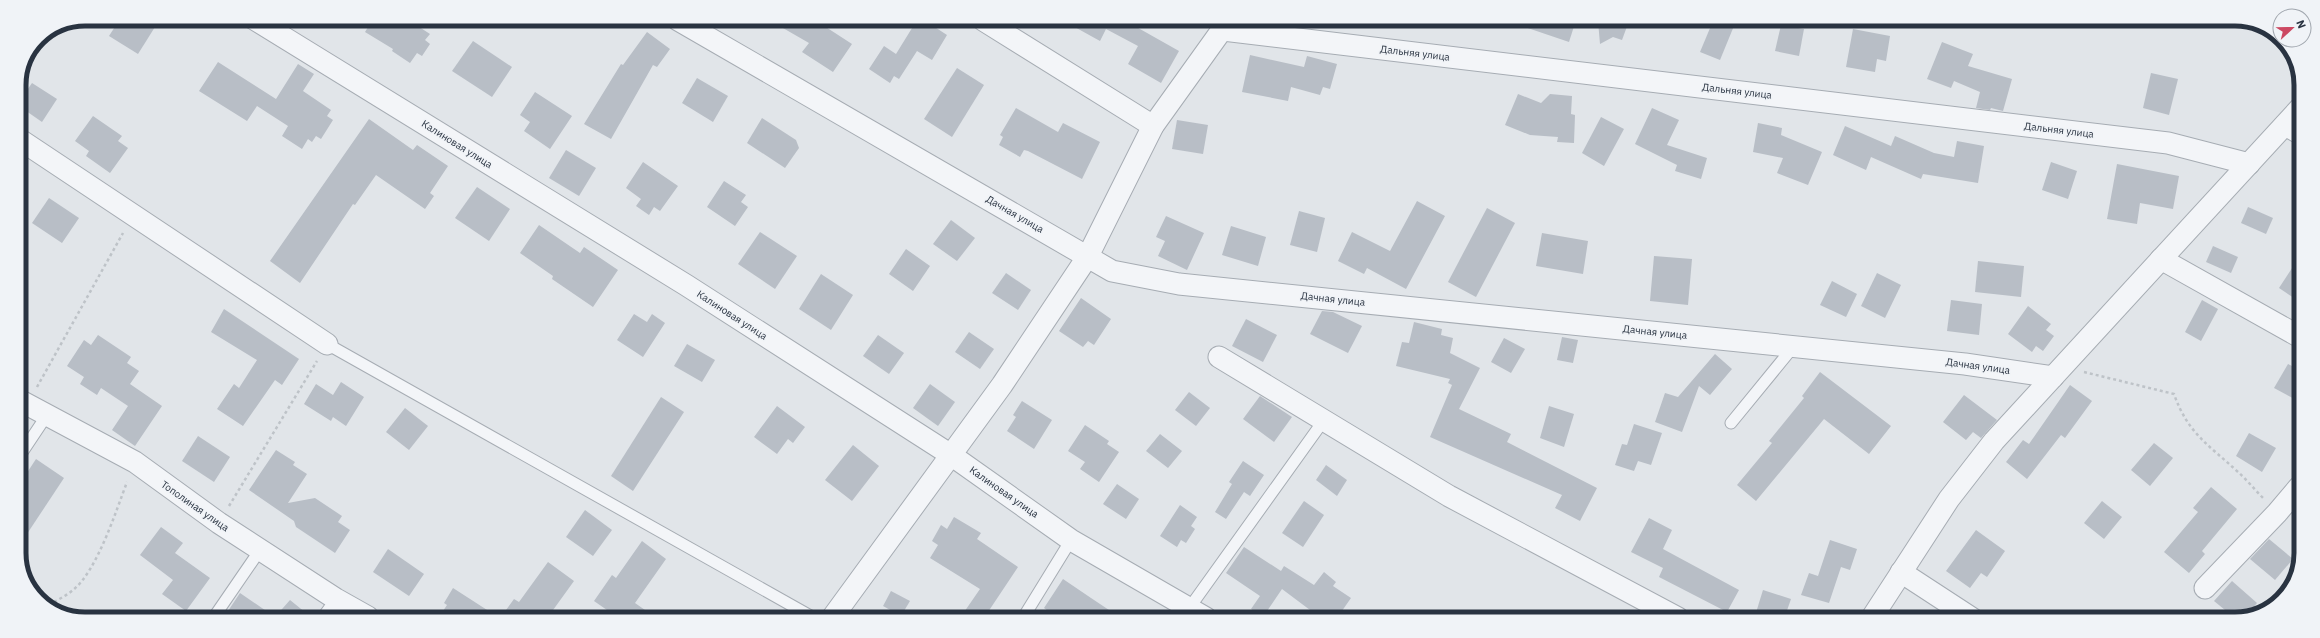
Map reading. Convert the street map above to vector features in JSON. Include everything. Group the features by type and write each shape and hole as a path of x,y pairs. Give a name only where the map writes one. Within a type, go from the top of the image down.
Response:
{"street":[{"name":"Калиновая улица","path":"265,26 686,285 951,455 1071,540 1196,612"},
{"name":"Дачная улица","path":"688,26 1112,270 1179,284 1965,364 2058,372"},
{"path":"993,26 1153,126"},
{"path":"836,612 1002,385 1088,256 1153,126 1225,26"},
{"name":"Дальняя улица","path":"1234,26 2168,143 2249,164"},
{"path":"1875,612 1949,499 1989,446 2249,164 2293,129"},
{"path":"26,144 327,344"},
{"path":"2161,260 2294,334"},
{"path":"1220,357 1449,496 1667,612"},
{"name":"Тополиная улица","path":"26,404 135,462 219,523 336,599 359,612"},
{"path":"2205,588 2277,513 2294,493"},
{"path":"1901,572 1962,612"}],"lane":[{"path":"327,344 803,612"},
{"path":"1730,423 1794,346"},
{"path":"26,447 47,416"},
{"path":"1199,612 1324,420"},
{"path":"1027,612 1071,540"},
{"path":"217,612 260,550"},
{"path":"327,612 336,599"}],"path":[{"path":"26,397 133,216"},
{"path":"219,523 327,344"},
{"path":"2058,372 2174,394 2180,412 2193,432 2239,472 2277,513"},
{"path":"53,603 73,590 90,568 110,527 135,462"}],"building":[{"path":"115,26 156,26 138,54 109,36"},
{"path":"369,26 418,26 430,34 425,40 430,44 422,56 417,53 410,63 392,51 393,49 365,32"},
{"path":"779,26 824,26 852,44 833,72 802,52 809,43"},
{"path":"913,26 933,26 947,35 932,60 917,51 899,79 894,76 890,83 869,69 884,46 896,54"},
{"path":"1073,26 1135,26 1179,51 1161,83 1128,64 1138,46 1106,29 1100,41"},
{"path":"1522,26 1574,26 1569,42"},
{"path":"1598,26 1627,26 1622,40 1613,37 1600,44"},
{"path":"1711,26 1734,26 1720,60 1700,52"},
{"path":"1781,26 1804,29 1799,56 1775,51"},
{"path":"1853,29 1890,36 1886,61 1877,59 1875,72 1846,67"},
{"path":"647,32 670,49 657,67 653,65 611,139 584,124 621,64 623,65"},
{"path":"473,41 512,67 492,97 452,71"},
{"path":"1942,42 1973,54 1968,66 2012,79 2003,111 1991,108 1990,110 1976,108 1980,92 1954,81 1951,88 1927,79"},
{"path":"1250,55 1304,67 1307,56 1337,64 1330,89 1323,87 1320,95 1291,87 1288,101 1242,92"},
{"path":"218,62 276,99 298,64 314,74 303,91 331,110 327,116 333,120 321,139 316,136 312,142 308,139 302,149 282,136 288,126 257,106 247,121 199,91"},
{"path":"957,68 984,85 952,137 924,119"},
{"path":"2151,73 2178,79 2169,115 2143,108"},
{"path":"697,78 728,96 713,122 682,103"},
{"path":"32,83 57,99 42,122 26,111 26,92"},
{"path":"535,92 572,116 550,149 524,131 530,122 520,115"},
{"path":"1518,94 1541,103 1550,94 1572,96 1571,114 1575,115 1574,143 1557,142 1558,137 1530,135 1505,125"},
{"path":"1016,108 1058,132 1063,123 1100,142 1082,179 1028,151 1024,150 1020,157 999,145 1003,137 1000,135"},
{"path":"1652,108 1679,120 1667,145 1707,158 1701,179 1675,171 1677,165 1635,144"},
{"path":"93,116 122,136 118,141 128,148 110,173 86,156 89,151 75,141"},
{"path":"1601,117 1624,129 1604,166 1582,153"},
{"path":"762,118 796,140 799,148 785,168 747,143"},
{"path":"369,119 413,150 417,145 448,166 430,193 434,196 425,209 376,175 355,205 353,204 300,283 270,261"},
{"path":"1177,120 1208,125 1203,154 1172,149"},
{"path":"1758,123 1782,128 1781,135 1822,152 1808,185 1777,173 1783,158 1753,152"},
{"path":"1845,126 1891,146 1895,136 1934,153 1954,157 1957,141 1984,146 1978,183 1923,174 1921,179 1871,157 1866,170 1833,155"},
{"path":"566,150 596,168 579,196 549,178"},
{"path":"643,162 678,186 660,211 654,207 649,215 636,206 641,199 626,188"},
{"path":"2051,162 2077,171 2068,199 2042,190"},
{"path":"2117,164 2179,176 2173,209 2140,203 2137,224 2107,219"},
{"path":"724,181 746,195 741,202 748,207 735,226 707,207"},
{"path":"477,187 510,209 489,241 455,218"},
{"path":"49,198 79,218 62,243 32,223"},
{"path":"1417,201 1445,216 1406,289 1367,268 1364,274 1338,261 1352,232 1390,251"},
{"path":"2248,207 2273,218 2266,234 2241,223"},
{"path":"1487,208 1515,223 1476,297 1448,282"},
{"path":"1299,211 1325,218 1317,252 1290,245"},
{"path":"1166,216 1204,233 1187,270 1158,256 1165,241 1156,237"},
{"path":"951,220 975,238 957,261 933,244"},
{"path":"539,225 580,253 584,247 618,270 593,307 552,279 553,276 520,253"},
{"path":"1231,226 1266,237 1258,266 1222,255"},
{"path":"760,232 797,256 775,289 738,264"},
{"path":"1542,233 1588,241 1583,274 1536,266"},
{"path":"2213,246 2238,257 2231,273 2206,262"},
{"path":"906,249 930,266 913,291 889,274"},
{"path":"1654,256 1692,259 1688,305 1650,301"},
{"path":"1978,261 2024,266 2021,297 1975,292"},
{"path":"2294,265 2294,298 2279,288"},
{"path":"1006,273 1031,290 1018,310 992,293"},
{"path":"1877,273 1901,285 1885,318 1861,306"},
{"path":"821,274 853,295 831,330 799,309"},
{"path":"1832,281 1857,294 1846,317 1820,305"},
{"path":"1081,298 1111,319 1094,345 1088,341 1083,347 1059,331"},
{"path":"1951,300 1982,304 1979,335 1947,331"},
{"path":"2202,300 2218,309 2201,341 2185,332"},
{"path":"2028,306 2051,324 2046,330 2054,336 2043,351 2036,346 2032,352 2008,334"},
{"path":"224,309 299,359 282,385 275,380 243,426 217,409 234,384 239,388 257,360 211,332"},
{"path":"1322,311 1333,312 1362,326 1348,353 1310,334"},
{"path":"634,314 647,322 652,314 665,323 643,357 617,340"},
{"path":"1246,319 1277,335 1263,362 1232,346"},
{"path":"1414,322 1442,329 1441,335 1453,338 1450,353 1480,368 1459,409 1511,434 1507,442 1597,488 1580,521 1555,508 1562,495 1430,437 1452,385 1448,383 1450,379 1396,366 1402,342 1409,343"},
{"path":"969,332 994,349 980,369 955,352"},
{"path":"98,335 131,357 127,363 139,371 130,384 162,406 135,446 112,430 128,406 101,388 97,395 80,384 84,377 67,366 84,340 91,345"},
{"path":"878,335 904,353 889,374 863,356"},
{"path":"1562,337 1578,340 1573,363 1557,360"},
{"path":"1504,338 1525,349 1511,373 1491,362"},
{"path":"687,344 715,360 702,382 674,366"},
{"path":"1715,354 1732,369 1710,395 1699,386 1682,432 1655,422 1665,393 1678,397"},
{"path":"2288,364 2294,367 2294,399 2274,388"},
{"path":"1820,372 1891,426 1869,454 1824,419 1756,501 1737,485 1772,443 1769,441 1804,398 1802,396"},
{"path":"341,382 364,397 346,426 333,417 331,421 304,404 316,384 333,395"},
{"path":"930,384 955,402 938,426 913,408"},
{"path":"2070,385 2092,401 2065,438 2061,435 2027,479 2006,462 2023,440 2029,444"},
{"path":"1189,392 1210,408 1196,426 1175,410"},
{"path":"1964,395 1997,420 1981,438 1973,432 1966,440 1943,422"},
{"path":"1260,396 1292,417 1274,442 1243,419"},
{"path":"661,397 684,412 633,491 611,476"},
{"path":"1022,401 1052,420 1034,449 1007,431 1016,417 1013,415"},
{"path":"777,406 805,427 793,443 788,439 777,454 754,437"},
{"path":"1549,406 1574,414 1564,447 1540,438"},
{"path":"405,408 428,426 409,450 386,432"},
{"path":"1634,424 1662,433 1651,465 1638,461 1634,471 1615,465 1622,444 1627,445"},
{"path":"1085,425 1109,441 1107,444 1119,452 1099,482 1080,469 1085,462 1068,451"},
{"path":"2249,433 2276,448 2262,472 2236,456"},
{"path":"1160,434 1182,451 1168,468 1146,451"},
{"path":"198,436 230,457 214,482 182,461"},
{"path":"2154,443 2173,458 2150,486 2131,470"},
{"path":"853,445 879,466 852,501 825,480"},
{"path":"276,450 295,462 293,465 307,474 288,503 315,498 342,516 338,522 350,530 335,553 296,527 294,521 249,490"},
{"path":"36,459 64,478 26,535 26,474"},
{"path":"1243,461 1264,475 1250,496 1244,492 1226,519 1215,512 1232,484 1229,482"},
{"path":"1326,465 1347,480 1337,496 1316,480"},
{"path":"1117,484 1139,499 1126,519 1103,504"},
{"path":"2211,487 2237,509 2202,551 2205,554 2189,573 2164,552 2198,512 2193,508"},
{"path":"1304,501 1324,515 1303,547 1282,533"},
{"path":"2102,501 2122,517 2104,539 2084,523"},
{"path":"1180,505 1197,517 1191,526 1195,529 1186,543 1181,540 1177,547 1160,536"},
{"path":"585,510 612,530 593,556 566,537"},
{"path":"954,517 981,533 977,539 1018,567 988,612 964,612 980,589 930,558 938,545 932,541 941,525 947,529"},
{"path":"1649,518 1672,530 1663,549 1739,590 1727,612 1659,577 1663,568 1631,552"},
{"path":"161,527 183,543 175,553 210,578 186,611 162,594 173,580 140,555"},
{"path":"1976,530 2005,551 1987,577 1981,573 1970,588 1946,571"},
{"path":"2269,539 2293,559 2275,580 2250,559"},
{"path":"1830,540 1857,549 1850,570 1841,567 1829,603 1801,595 1809,573 1818,576"},
{"path":"642,541 666,559 635,603 648,612 610,612 594,601 612,575 616,578"},
{"path":"1244,547 1281,571 1284,566 1314,585 1324,572 1336,582 1333,586 1351,598 1341,612 1308,612 1310,610 1282,589 1266,612 1256,612 1251,609 1260,596 1226,573"},
{"path":"388,549 424,574 409,596 373,572"},
{"path":"548,562 574,581 552,612 505,612 514,599 519,602"},
{"path":"1063,579 1112,612 1050,612 1044,608"},
{"path":"2232,581 2257,603 2252,609 2227,612 2214,601"},
{"path":"453,588 490,612 442,612 447,605 444,603"},
{"path":"1763,590 1791,599 1786,612 1756,612"},
{"path":"891,591 910,601 903,612 894,612 883,606"},
{"path":"240,593 268,612 227,612"},
{"path":"290,600 305,612 279,612"}]}
